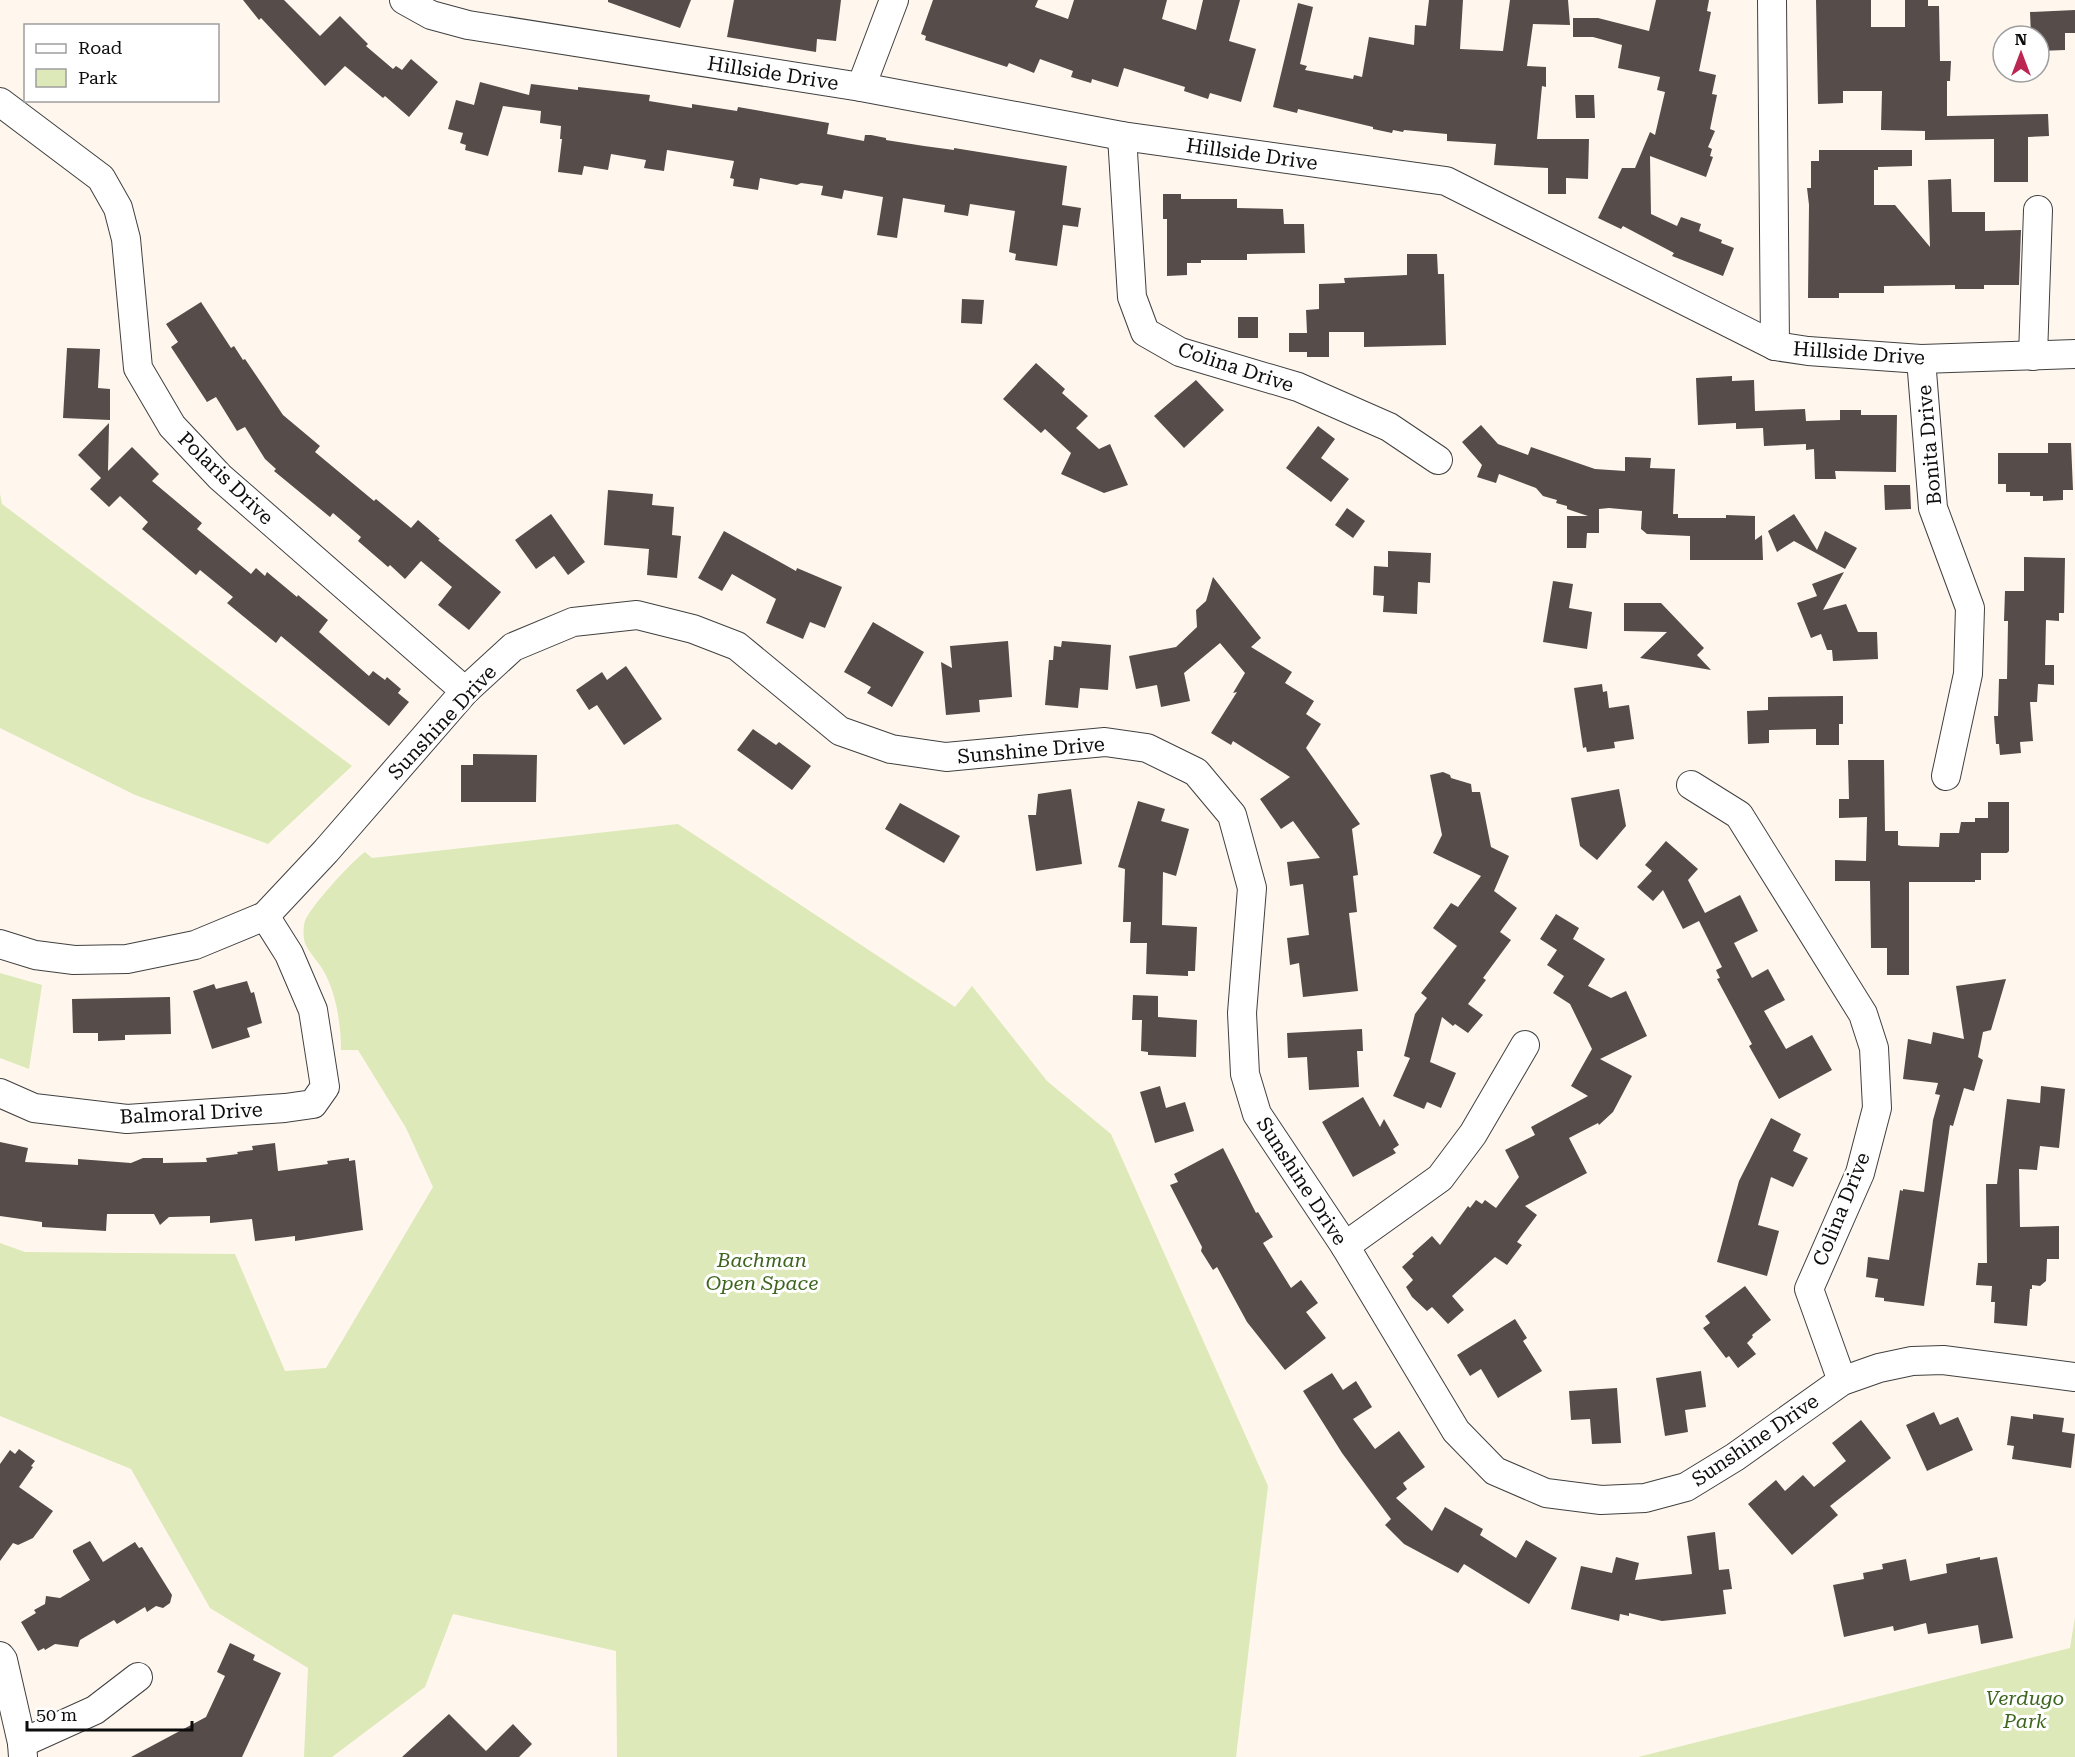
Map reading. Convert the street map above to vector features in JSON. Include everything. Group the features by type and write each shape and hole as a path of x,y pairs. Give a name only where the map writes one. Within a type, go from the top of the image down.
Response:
{"street":[{"name":"Hillside Drive","path":"404,0 433,7 468,25 861,87 1122,136 1446,181 1774,346 1808,351 1921,359 2075,354"},
{"path":"861,87 894,0"},
{"path":"1772,0 1774,346"},
{"name":"Polaris Drive","path":"0,102 101,178 118,208 126,239 138,368 172,426 220,477 465,691"},
{"name":"Colina Drive","path":"1122,136 1131,297 1145,332 1180,352 1298,387 1389,427 1438,460"},
{"path":"2033,356 2038,210"},
{"name":"Bonita Drive","path":"1921,359 1933,508 1970,609 1968,674 1946,776"},
{"name":"Sunshine Drive","path":"0,944 35,955 74,960 127,959 195,945 265,916 326,851 465,691 513,647 573,622 637,615 693,629 736,646 840,731 891,749 946,757 1105,742 1147,748 1196,772 1232,816 1252,888 1242,1013 1245,1074 1257,1114 1345,1246 1456,1431 1495,1472 1546,1493 1601,1500 1645,1498 1686,1488 1735,1457 1842,1382"},
{"name":"Colina Drive","path":"1691,785 1739,815 1863,1014 1874,1048 1877,1108 1860,1173 1809,1288 1842,1382"},
{"name":"Balmoral Drive","path":"0,1093 34,1108 127,1119 285,1108 312,1104 325,1087 312,1010 290,954 265,916"},
{"path":"1345,1246 1440,1178 1473,1134 1525,1045"},
{"path":"1842,1382 1879,1368 1912,1361 1933,1360 2075,1377"},
{"path":"0,1656 3,1660 22,1750 95,1710 138,1677"}],"green space":[{"path":"0,494 2,504 352,766 268,844 135,795 0,728"},
{"name":"Bachman Open Space","path":"678,824 955,1007 972,986 1047,1081 1111,1134 1268,1486 1236,1757 617,1757 616,1651 453,1614 425,1687 332,1757 304,1757 308,1668 210,1608 131,1469 0,1416 0,1243 25,1252 235,1254 285,1371 326,1368 433,1187 406,1128 358,1050 341,1050 339,1019 328,979 304,941 304,926 308,914 359,857 365,852 372,858"},
{"path":"0,973 42,985 29,1069 0,1058"},
{"name":"Verdugo Park","path":"2075,1617 2075,1757 1638,1757 2070,1648"}],"building":[{"path":"243,0 284,0 320,36 340,16 368,44 366,46 393,69 396,66 402,70 411,59 438,82 409,117 345,66 325,86 261,18 259,20"},
{"path":"608,0 691,0 680,28 608,2"},
{"path":"734,0 841,0 836,41 817,39 816,52 727,37"},
{"path":"933,0 1038,0 1035,7 1068,19 1074,0 1167,0 1162,19 1196,30 1203,0 1240,0 1229,41 1256,49 1241,102 1210,93 1208,99 1184,91 1185,87 1124,68 1118,87 1092,79 1091,83 1071,77 1073,71 1040,59 1034,73 1009,63 1007,67 925,40 926,36 921,34"},
{"path":"1429,0 1463,0 1460,49 1503,51 1510,0 1568,0 1570,25 1533,24 1527,66 1546,67 1546,87 1542,86 1537,139 1589,139 1588,179 1566,178 1566,194 1548,194 1548,168 1494,165 1496,144 1447,141 1447,134 1404,130 1403,132 1393,130 1392,133 1298,109 1297,113 1273,107 1298,3 1313,7 1300,64 1307,66 1305,70 1353,79 1354,75 1362,77 1369,37 1414,45 1415,25 1426,26"},
{"path":"1656,0 1709,0 1707,11 1711,12 1699,71 1716,75 1712,94 1717,95 1710,129 1715,131 1708,147 1712,149 1710,156 1713,157 1706,177 1650,156 1651,214 1677,226 1681,217 1701,224 1699,231 1722,240 1721,243 1734,248 1723,276 1672,256 1674,253 1623,226 1621,229 1598,218 1622,168 1635,168 1650,132 1655,135 1665,92 1657,90 1660,77 1618,68 1622,45 1593,37 1573,37 1573,18 1598,18 1649,31"},
{"path":"1816,0 1871,0 1871,27 1905,27 1905,0 1928,0 1928,6 1939,6 1940,61 1951,61 1950,81 1947,81 1947,116 2048,114 2049,136 2028,137 2028,182 1994,182 1994,139 1925,140 1925,131 1881,130 1882,91 1843,91 1843,103 1818,104"},
{"path":"2075,10 2075,33 2065,33 2065,50 2051,51 2051,24 2030,24 2030,12"},
{"path":"480,82 529,95 531,84 650,95 649,101 692,108 692,104 737,111 738,107 829,123 827,134 864,141 865,135 871,135 886,138 886,140 1067,166 1062,205 1081,208 1078,227 1063,225 1057,266 1015,260 1016,254 1009,252 1015,211 970,204 968,216 944,212 945,205 903,198 897,238 877,235 883,197 844,190 842,199 821,195 823,186 801,183 797,185 760,178 758,190 733,186 734,179 730,178 734,161 667,150 664,171 644,168 646,160 611,154 608,170 584,166 582,175 558,172 562,139 560,139 561,126 540,123 541,111 503,106 488,156 465,150 466,145 460,143 463,133 448,129 456,100 474,105"},
{"path":"1575,95 1594,95 1595,118 1576,118"},
{"path":"1819,150 1912,150 1912,166 1878,167 1878,170 1874,170 1874,205 1895,205 1930,247 1928,180 1951,179 1952,212 1985,212 1985,231 2021,230 2019,285 1984,285 1984,289 1955,289 1955,285 1884,286 1884,293 1839,293 1839,298 1808,298 1809,205 1807,188 1811,188 1811,161 1819,161"},
{"path":"1163,194 1181,194 1181,199 1237,199 1237,208 1283,209 1284,224 1304,224 1305,253 1247,254 1247,260 1201,260 1201,263 1187,263 1187,275 1167,276 1167,219 1163,219"},
{"path":"1407,254 1437,254 1438,274 1444,274 1446,345 1364,347 1364,332 1329,332 1329,357 1307,357 1307,352 1289,352 1289,333 1307,333 1306,310 1319,309 1319,284 1345,283 1344,278 1407,275"},
{"path":"962,299 984,300 982,324 961,323"},
{"path":"201,302 231,348 234,346 243,360 245,359 283,415 320,446 315,452 411,528 418,520 440,539 438,540 501,592 469,630 438,605 452,587 421,561 405,579 390,565 388,567 358,541 361,537 333,513 330,517 274,471 276,469 265,459 245,427 237,431 216,397 207,402 171,347 178,342 166,324"},
{"path":"1238,317 1258,317 1258,338 1238,338"},
{"path":"67,348 100,349 98,388 110,389 110,420 63,418"},
{"path":"1036,363 1065,389 1062,393 1088,416 1076,428 1099,449 1110,444 1128,485 1104,493 1061,474 1071,453 1045,429 1041,433 1003,399"},
{"path":"1732,376 1732,381 1754,380 1755,411 1805,409 1806,421 1840,420 1840,410 1861,410 1861,415 1897,415 1896,472 1835,471 1836,479 1815,479 1814,449 1806,450 1806,444 1764,446 1763,428 1736,429 1736,423 1698,425 1696,378"},
{"path":"1196,380 1224,410 1184,448 1154,416"},
{"path":"109,423 108,471 132,447 159,474 152,481 202,523 197,529 251,574 256,568 265,576 267,572 297,597 298,595 328,620 319,632 369,676 373,671 385,680 387,677 401,689 398,693 409,702 389,726 281,636 276,643 227,603 233,597 200,570 196,575 142,529 148,522 120,496 109,507 90,489 101,478 78,455"},
{"path":"1481,425 1498,444 1528,455 1531,447 1595,469 1625,471 1625,457 1651,458 1650,468 1675,469 1673,514 1678,514 1678,518 1755,516 1755,540 1762,535 1763,560 1690,560 1690,536 1647,534 1641,529 1642,511 1609,508 1599,509 1599,533 1587,533 1586,548 1567,548 1567,516 1588,516 1567,509 1567,506 1556,503 1557,500 1543,496 1536,488 1499,474 1496,483 1477,477 1482,465 1462,442"},
{"path":"1318,426 1335,439 1321,458 1349,479 1331,502 1286,468"},
{"path":"2048,443 2071,443 2073,490 2063,490 2063,500 2043,501 2043,496 2030,496 2030,492 2006,492 2006,484 1998,484 1998,453 2048,453"},
{"path":"1884,485 1910,485 1911,509 1885,510"},
{"path":"608,490 653,494 652,505 674,507 672,535 681,536 677,578 647,575 649,549 604,545"},
{"path":"1347,508 1365,521 1353,538 1335,525"},
{"path":"551,514 585,562 568,575 554,556 536,569 515,540"},
{"path":"1794,514 1817,550 1825,531 1857,548 1845,569 1794,541 1777,552 1768,531"},
{"path":"724,531 796,571 797,568 842,587 825,628 810,622 803,639 766,623 776,599 732,574 722,591 698,578"},
{"path":"1388,551 1431,553 1430,583 1418,582 1417,614 1383,612 1384,596 1373,595 1374,566 1388,567"},
{"path":"2024,557 2065,558 2064,613 2059,613 2059,621 2046,620 2045,665 2054,665 2054,685 2038,684 2037,702 2030,702 2033,741 2020,742 2021,753 2000,755 1999,744 1996,744 1994,716 1998,716 1999,679 2007,679 2008,621 2004,621 2005,591 2024,591"},
{"path":"1844,572 1823,610 1846,604 1858,632 1877,632 1878,659 1833,661 1832,650 1827,650 1821,634 1811,638 1797,603 1817,596 1812,584"},
{"path":"1213,577 1261,638 1251,647 1292,672 1285,683 1314,701 1306,714 1321,724 1306,748 1360,824 1352,829 1358,875 1353,876 1357,912 1349,913 1358,991 1303,997 1299,963 1290,965 1287,938 1309,935 1303,884 1290,886 1287,862 1320,858 1293,821 1281,829 1260,799 1290,777 1233,741 1231,745 1211,733 1237,692 1233,693 1245,673 1220,643 1184,673 1190,701 1161,707 1157,685 1136,689 1129,656 1176,647 1197,627 1196,610 1206,601"},
{"path":"1553,581 1573,584 1569,608 1592,612 1587,649 1543,642"},
{"path":"1624,603 1661,603 1704,648 1697,655 1711,670 1640,658 1667,632 1624,631"},
{"path":"873,622 924,652 892,707 867,693 871,687 844,672"},
{"path":"1008,641 1012,697 979,700 980,712 946,715 941,662 952,668 950,646"},
{"path":"1062,641 1111,645 1108,690 1080,688 1078,708 1045,705 1049,660 1053,660 1054,646 1061,647"},
{"path":"626,666 662,719 624,745 597,705 589,710 576,690 602,672 607,680"},
{"path":"1602,684 1603,692 1607,691 1609,708 1629,705 1634,739 1614,742 1615,748 1587,752 1586,747 1583,748 1574,688"},
{"path":"1843,696 1843,724 1839,724 1839,745 1816,745 1816,729 1769,730 1769,743 1748,744 1747,711 1768,710 1768,697"},
{"path":"753,729 776,745 779,742 811,766 792,790 737,750"},
{"path":"473,754 537,755 536,802 461,802 461,765 473,765"},
{"path":"1848,760 1884,760 1885,831 1898,831 1898,845 1901,846 1939,847 1940,833 1959,833 1961,822 1975,822 1975,818 1988,818 1988,802 2009,802 2009,851 2007,853 1981,853 1981,880 1975,880 1975,882 1909,882 1909,975 1887,975 1887,948 1871,948 1870,881 1835,881 1835,860 1866,861 1867,817 1839,818 1839,799 1849,799"},
{"path":"1443,772 1451,778 1471,784 1472,792 1480,792 1491,847 1509,856 1494,891 1517,908 1500,932 1511,940 1483,978 1486,980 1468,1004 1483,1015 1468,1033 1455,1024 1453,1026 1442,1017 1430,1062 1456,1073 1441,1108 1427,1102 1424,1109 1393,1096 1410,1058 1404,1056 1415,1014 1427,998 1421,993 1457,946 1433,928 1451,903 1458,907 1481,876 1433,853 1442,835 1430,775"},
{"path":"1071,789 1082,864 1036,871 1028,815 1036,815 1038,794"},
{"path":"1619,789 1626,826 1597,860 1580,846 1571,798"},
{"path":"1138,801 1165,809 1161,821 1189,829 1176,876 1163,872 1162,925 1197,927 1195,971 1188,971 1188,976 1146,974 1147,943 1130,943 1131,922 1123,922 1125,869 1118,867"},
{"path":"900,803 960,836 944,863 885,829"},
{"path":"1666,841 1698,869 1688,880 1705,913 1740,895 1758,931 1734,943 1752,978 1768,969 1785,1000 1764,1011 1786,1049 1812,1035 1832,1070 1779,1099 1749,1046 1752,1044 1717,979 1720,978 1716,970 1722,967 1699,921 1683,929 1663,890 1653,901 1637,887 1652,871 1645,865"},
{"path":"1556,914 1579,928 1573,939 1605,959 1588,986 1611,998 1626,991 1647,1036 1600,1059 1632,1076 1613,1112 1599,1125 1598,1123 1569,1138 1587,1173 1525,1206 1537,1215 1517,1242 1522,1245 1507,1265 1495,1257 1452,1296 1464,1310 1448,1324 1432,1307 1427,1311 1412,1297 1406,1287 1413,1280 1402,1267 1414,1256 1412,1254 1432,1236 1440,1245 1468,1206 1470,1208 1476,1200 1482,1204 1485,1200 1496,1208 1519,1177 1505,1150 1535,1135 1531,1127 1588,1096 1571,1086 1592,1049 1570,1004 1553,993 1564,976 1547,965 1557,950 1540,939"},
{"path":"2006,979 1991,1030 1983,1032 1978,1057 1983,1060 1974,1091 1964,1088 1953,1126 1950,1125 1924,1306 1884,1301 1884,1298 1875,1297 1878,1279 1866,1277 1868,1257 1889,1260 1900,1190 1924,1192 1933,1120 1940,1095 1935,1094 1938,1083 1903,1079 1908,1039 1931,1044 1933,1032 1964,1039 1956,986"},
{"path":"247,981 251,993 254,992 262,1023 247,1028 250,1037 212,1049 193,991 214,984 216,989"},
{"path":"1133,995 1158,996 1158,1017 1197,1020 1196,1057 1148,1055 1148,1052 1141,1051 1142,1020 1132,1020"},
{"path":"170,997 171,1034 125,1035 125,1040 98,1041 98,1033 73,1033 72,999"},
{"path":"1362,1029 1363,1051 1357,1051 1359,1087 1309,1090 1307,1057 1288,1058 1287,1033"},
{"path":"1160,1086 1166,1108 1185,1102 1194,1131 1155,1143 1140,1092"},
{"path":"2041,1086 2065,1089 2059,1148 2040,1146 2037,1170 2019,1169 2020,1227 2059,1226 2059,1259 2047,1259 2046,1281 2040,1286 2032,1285 2030,1289 2027,1326 1994,1323 1995,1302 1991,1302 1992,1286 1976,1285 1978,1263 1987,1263 1986,1184 1997,1184 2007,1099 2040,1103"},
{"path":"1363,1097 1380,1127 1384,1119 1399,1145 1393,1149 1396,1153 1353,1177 1322,1122"},
{"path":"1771,1118 1801,1134 1793,1151 1808,1158 1793,1187 1771,1177 1758,1225 1779,1231 1767,1276 1717,1262 1739,1181"},
{"path":"0,1142 28,1148 25,1162 78,1165 78,1159 131,1163 143,1158 163,1158 163,1163 207,1162 206,1158 238,1154 237,1152 253,1150 252,1146 275,1143 278,1171 328,1164 327,1161 349,1158 349,1161 355,1160 363,1230 295,1241 295,1236 255,1241 252,1219 210,1223 210,1216 169,1217 160,1225 154,1214 107,1214 106,1231 42,1227 42,1222 0,1216"},
{"path":"1223,1148 1256,1213 1258,1212 1273,1237 1263,1243 1291,1288 1301,1280 1318,1303 1306,1312 1326,1338 1285,1370 1247,1322 1217,1267 1213,1270 1201,1251 1202,1247 1170,1185 1178,1182 1174,1174"},
{"path":"1745,1286 1771,1320 1752,1335 1753,1337 1747,1343 1756,1354 1738,1368 1729,1356 1726,1358 1703,1328 1710,1323 1705,1316"},
{"path":"1515,1319 1527,1338 1523,1341 1542,1371 1498,1398 1481,1369 1470,1376 1457,1355"},
{"path":"1701,1371 1706,1407 1685,1410 1688,1432 1665,1436 1656,1378"},
{"path":"1332,1373 1343,1390 1356,1381 1372,1407 1353,1419 1375,1449 1399,1431 1425,1467 1403,1483 1407,1489 1396,1498 1432,1531 1445,1507 1483,1529 1480,1535 1516,1558 1526,1540 1557,1558 1529,1604 1464,1564 1458,1573 1404,1544 1385,1525 1391,1519 1342,1453 1303,1391"},
{"path":"1617,1388 1621,1443 1592,1444 1590,1419 1571,1420 1569,1391"},
{"path":"1934,1412 1940,1425 1958,1417 1973,1450 1927,1471 1906,1425"},
{"path":"2033,1414 2064,1418 2062,1432 2075,1434 2071,1468 2012,1459 2014,1446 2007,1445 2011,1416 2033,1419"},
{"path":"1861,1420 1891,1458 1830,1506 1838,1515 1792,1555 1748,1504 1776,1480 1785,1491 1803,1475 1814,1487 1846,1461 1832,1443"},
{"path":"19,1449 35,1461 19,1487 53,1511 33,1538 18,1545 13,1543 0,1561 0,1464 10,1450 15,1454"},
{"path":"1715,1532 1719,1570 1729,1569 1732,1589 1723,1590 1726,1614 1662,1621 1629,1613 1629,1616 1620,1614 1619,1621 1571,1609 1581,1566 1612,1573 1616,1557 1639,1563 1635,1580 1692,1574 1687,1536"},
{"path":"90,1541 103,1562 135,1542 139,1548 142,1547 172,1595 170,1603 163,1608 156,1606 147,1612 145,1607 117,1624 114,1620 80,1640 78,1647 55,1644 38,1651 21,1622 45,1604 46,1596 60,1598 90,1580 73,1550"},
{"path":"1980,1557 1980,1560 1997,1557 2013,1638 1981,1644 1978,1625 1928,1634 1926,1623 1894,1631 1893,1626 1844,1637 1833,1585 1864,1579 1863,1573 1883,1569 1882,1564 1906,1559 1910,1581 1947,1573 1946,1564"},
{"path":"230,1643 255,1655 253,1660 281,1673 242,1757 131,1757 206,1717 225,1676 217,1672"},
{"path":"449,1714 486,1751 513,1724 532,1744 519,1757 402,1757"}]}
